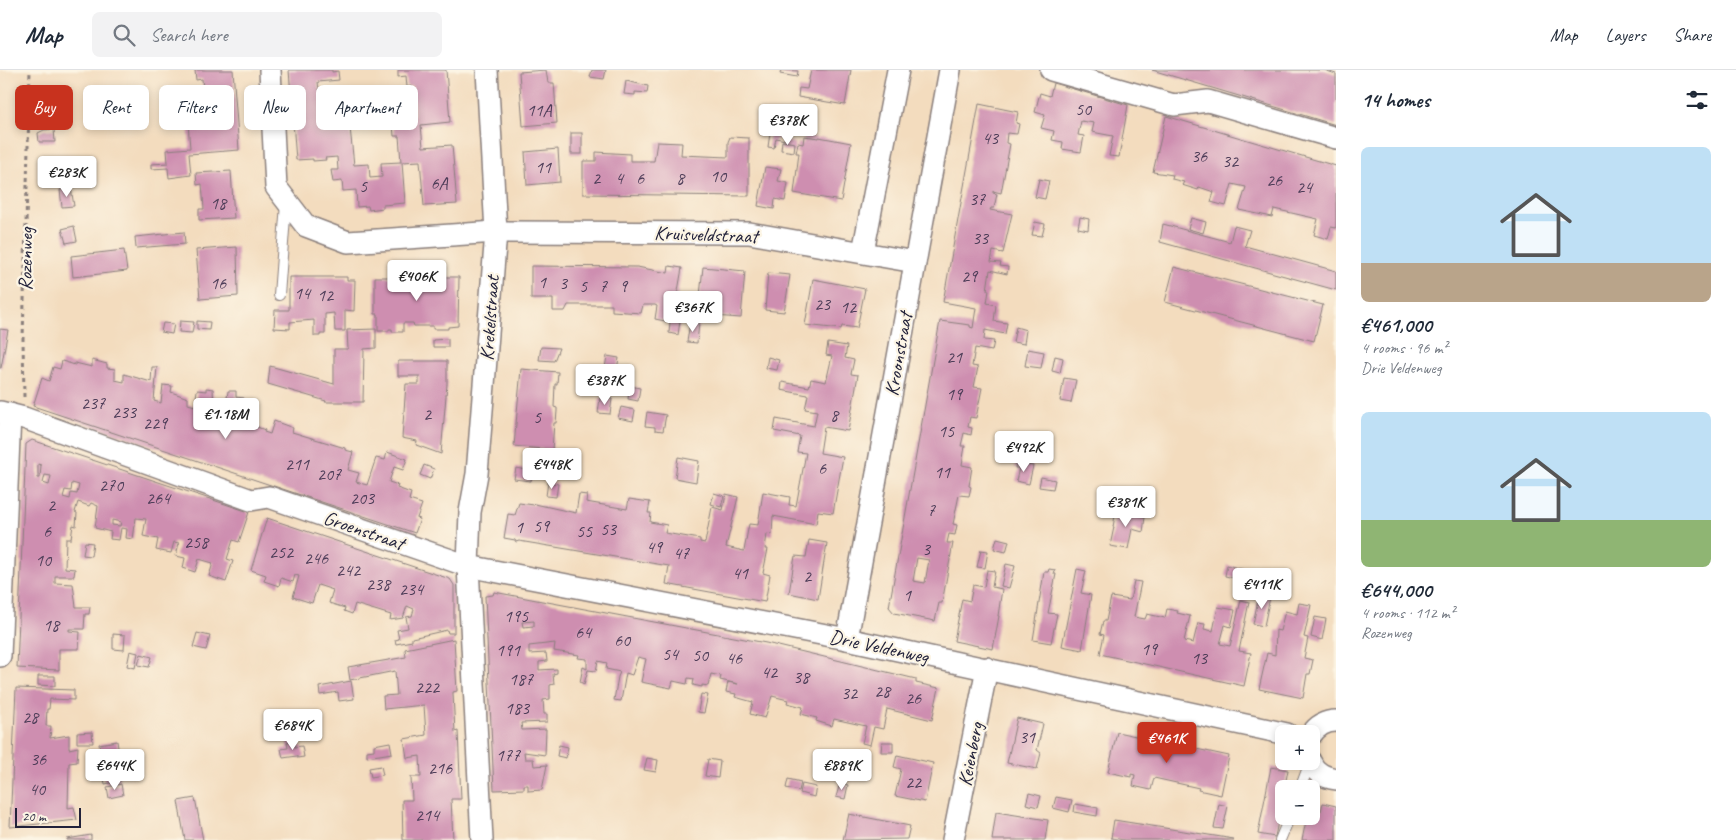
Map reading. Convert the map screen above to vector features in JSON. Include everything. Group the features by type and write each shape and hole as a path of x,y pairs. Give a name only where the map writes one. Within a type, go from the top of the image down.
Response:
{"street":[{"name":"Kruisveldstraat","path":"270,70 276,187 306,226 348,242 496,232 749,233 915,262"},
{"name":"Krekelstraat","path":"468,566 470,512 477,474 496,232 487,70"},
{"path":"863,252 898,70"},
{"name":"Kroonstraat","path":"847,639 950,70"},
{"path":"1051,70 1174,105 1208,101 1336,138"},
{"name":"Groenstraat","path":"12,415 251,500 269,497 468,566"},
{"path":"0,656 12,415"},
{"path":"468,566 482,840"},
{"name":"Drie Veldenweg","path":"468,566 847,639 1275,731"},
{"name":"Keienberg","path":"953,840 987,668"},
{"path":"1320,726 1336,721"},
{"path":"1316,770 1326,777 1336,779"}],"lane":[{"path":"279,295 286,200"},
{"path":"1280,840 1286,825"}],"path":[{"name":"Rozenweg","path":"12,415 23,339 30,70"}],"building":[{"path":"195,70 233,70 239,150 189,154 191,175 169,178 168,168 151,169 151,164 168,163 167,150 190,148 189,130 234,130 234,85 203,85 202,79 196,80"},
{"path":"289,70 338,71 339,80 318,82 318,85 316,85 316,130 350,130 354,165 369,164 370,178 382,177 381,163 401,162 399,136 394,136 393,130 418,130 418,85 407,85 406,76 398,77 398,70 446,70 450,122 421,125 423,147 452,145 457,204 424,206 420,161 402,162 405,203 383,205 383,208 369,210 368,206 357,207 356,190 343,191 342,181 333,182 331,170 338,170 337,157 313,161 313,159 296,160 294,130 306,130 306,85 290,85"},
{"path":"546,70 548,83 554,83 557,123 523,126 519,72"},
{"path":"592,70 606,70 604,79 590,77"},
{"path":"781,70 798,71 797,77 780,74"},
{"path":"811,70 851,70 845,105 798,97 799,88 807,89"},
{"path":"1152,70 1324,70 1336,74 1336,125"},
{"path":"626,81 648,86 647,93 635,92 635,95 624,94"},
{"path":"1053,83 1128,105 1119,157 1109,156 1113,136 1092,132 1094,123 1081,121 1078,135 1084,136 1081,152 1062,149 1063,142 1052,140 1054,131 1041,128 1045,115 1035,112 1040,93 1050,96"},
{"path":"979,104 1018,112 1016,123 1019,124 1017,134 1007,133 1006,143 1010,144 1001,193 993,191 993,193 997,194 994,208 990,210 1012,214 1003,253 993,251 991,262 1001,263 1000,266 1008,267 1007,274 990,270 987,290 989,290 987,303 996,305 994,321 1007,323 1005,334 985,330 984,340 994,341 992,351 975,348 972,366 978,367 974,387 982,388 976,418 970,417 968,427 972,428 971,435 964,433 961,446 965,446 962,465 972,467 969,486 971,487 969,496 959,495 953,524 957,525 955,535 949,534 947,543 953,543 942,603 939,603 935,621 894,613 889,607 940,321 970,325 973,328 976,308 943,302","holes":["917,558 929,560 925,583 913,581"]},
{"path":"1166,116 1336,166 1336,228 1331,227 1328,239 1314,235 1318,219 1274,209 1272,217 1239,210 1246,187 1232,184 1226,206 1211,202 1214,192 1199,187 1198,190 1182,185 1184,182 1172,179 1173,175 1153,172"},
{"path":"772,119 788,121 785,140 776,138 774,148 768,147"},
{"path":"44,130 54,130 55,142 39,142 38,133"},
{"path":"571,133 582,133 582,154 571,154"},
{"path":"804,136 851,143 841,201 794,193 799,153 796,153 798,143 803,144"},
{"path":"730,137 749,138 749,196 583,194 583,161 596,161 596,152 630,154 630,161 654,161 657,142 682,143 681,155 728,157"},
{"path":"782,141 795,143 794,152 781,150"},
{"path":"558,149 560,182 527,185 525,152"},
{"path":"765,167 781,169 778,181 788,183 785,201 775,199 774,209 758,206"},
{"path":"231,171 234,218 199,220 199,209 204,209 202,184 197,185 196,173"},
{"path":"1039,179 1049,181 1045,199 1035,197"},
{"path":"71,188 74,206 62,207 60,190"},
{"path":"1080,217 1089,219 1088,230 1078,228"},
{"path":"1191,218 1206,222 1203,233 1188,229"},
{"path":"1035,222 1045,224 1042,236 1032,235"},
{"path":"1163,224 1230,242 1234,226 1250,230 1245,246 1336,271 1336,290 1160,242"},
{"path":"74,226 77,241 66,243 62,229"},
{"path":"184,232 185,244 136,248 135,237"},
{"path":"237,247 238,296 200,299 196,250"},
{"path":"124,250 127,271 73,277 71,256"},
{"path":"531,266 637,267 668,273 669,266 682,268 673,320 680,321 678,335 669,333 670,322 655,319 657,306 655,305 643,305 641,313 612,311 612,305 568,305 565,311 553,311 553,299 531,299"},
{"path":"703,267 745,271 741,318 700,315 701,305 699,305"},
{"path":"1174,267 1323,305 1314,341 1165,302"},
{"path":"768,273 790,275 784,312 765,310"},
{"path":"289,277 347,277 347,280 355,280 354,311 345,310 345,331 335,331 334,313 325,314 325,334 320,334 320,336 314,336 314,320 290,322 290,329 274,328 275,310 289,310"},
{"path":"375,277 459,277 458,326 448,327 448,329 433,329 433,326 414,326 413,323 403,323 403,332 392,332 392,329 389,329 389,331 378,331 378,314 375,314"},
{"path":"813,279 865,289 857,328 842,326 841,329 805,325"},
{"path":"180,321 194,322 192,333 179,332"},
{"path":"197,321 210,322 209,330 197,329"},
{"path":"690,322 699,323 697,343 687,342"},
{"path":"163,323 174,324 172,334 161,332"},
{"path":"1016,327 1026,330 1024,344 1013,342"},
{"path":"0,329 8,330 1,368 0,368"},
{"path":"376,329 376,348 364,349 363,402 325,402 268,384 270,366 334,384 334,349 348,349 347,330"},
{"path":"448,339 448,347 433,347 433,340"},
{"path":"828,343 847,346 845,358 854,360 851,374 858,375 848,431 824,427 820,453 843,457 833,513 818,511 816,524 773,516 772,535 767,534 765,549 768,549 763,573 770,575 765,602 666,584 669,566 516,542 515,540 504,538 508,514 515,515 519,503 535,504 576,513 579,494 587,495 586,502 627,509 629,499 650,502 648,513 651,513 650,522 667,525 665,533 700,539 700,542 705,543 712,507 723,510 726,494 738,497 726,547 744,551 749,524 758,525 763,492 790,497 789,505 796,506 806,453 797,452 800,436 774,431 776,419 814,426 817,411 805,409 808,395 781,390 782,382 809,387 811,379 826,382 832,356 826,355"},
{"path":"541,347 559,348 554,361 539,360"},
{"path":"1028,349 1044,352 1041,368 1025,366"},
{"path":"607,356 619,358 617,370 605,368"},
{"path":"1055,356 1063,358 1060,373 1052,371"},
{"path":"768,357 779,360 777,370 766,368"},
{"path":"92,360 107,364 107,368 115,369 115,380 124,382 124,374 151,382 152,367 157,367 154,401 161,403 163,385 172,386 171,392 188,398 188,404 195,406 197,390 206,391 206,388 213,389 214,410 225,412 228,391 236,391 236,397 244,398 241,423 265,430 264,432 270,434 274,421 293,428 292,432 353,452 348,470 359,473 356,482 367,485 376,458 385,460 387,452 407,459 403,470 394,467 389,482 398,485 397,488 411,493 409,500 422,504 417,518 420,519 415,533 33,406 42,378 49,381 53,367 60,369 62,361 92,367"},
{"path":"398,361 447,361 441,454 416,445 417,441 402,438 406,384 419,384 419,376 398,376"},
{"path":"521,369 558,372 557,384 555,384 554,407 557,408 557,411 552,450 514,446"},
{"path":"1064,378 1076,380 1071,403 1060,401"},
{"path":"630,386 640,388 638,401 628,399"},
{"path":"600,398 612,399 610,414 598,413"},
{"path":"621,407 635,410 633,421 618,418"},
{"path":"647,412 666,415 663,431 655,430 655,427 645,426"},
{"path":"32,440 249,512 239,542 233,540 227,559 233,561 226,582 209,576 213,563 199,559 195,572 183,568 185,558 176,556 179,543 174,542 171,553 156,550 158,539 143,536 146,519 136,518 133,539 126,538 127,529 121,528 119,540 110,539 111,532 95,528 98,506 91,503 89,506 78,502 75,512 77,513 76,526 73,525 71,539 66,539 65,568 75,569 74,576 55,576 55,583 73,584 76,607 90,607 89,614 85,614 84,629 69,629 69,631 80,632 79,649 59,649 59,670 17,668 26,444","holes":["38,464 41,465 40,478 38,478","45,475 51,476 49,485 43,483","72,483 79,485 77,494 71,493 70,499 63,497 65,490 71,491","112,520 121,522 120,526 112,525"]},
{"path":"678,457 699,461 696,482 675,478"},
{"path":"1016,463 1033,466 1029,484 1016,481 1019,468 1015,468"},
{"path":"424,465 434,469 430,479 420,475"},
{"path":"516,468 532,471 531,481 514,479"},
{"path":"1041,477 1055,480 1053,489 1039,487"},
{"path":"548,482 558,484 556,497 546,496"},
{"path":"714,493 724,496 721,507 711,504"},
{"path":"1116,510 1145,517 1143,532 1132,529 1128,549 1110,546"},
{"path":"267,518 450,579 454,585 454,633 448,633 447,630 412,638 412,641 396,644 395,640 399,639 397,630 408,628 406,617 412,616 414,609 407,606 403,618 390,620 391,615 355,604 352,614 344,611 345,608 329,603 333,590 318,585 312,603 293,597 299,576 295,575 293,582 281,578 279,586 264,581 266,575 251,570"},
{"path":"997,538 1009,541 1006,552 994,549"},
{"path":"809,540 827,543 818,599 789,593 795,556 806,557"},
{"path":"85,542 93,543 91,556 83,555"},
{"path":"981,550 988,551 985,568 977,567"},
{"path":"1006,564 1015,566 1009,588 1001,586"},
{"path":"1227,565 1245,570 1243,580 1225,576"},
{"path":"1049,569 1055,570 1054,574 1056,574 1048,613 1057,614 1051,643 1033,640 1044,572 1048,572"},
{"path":"1077,569 1086,571 1081,593 1091,595 1082,650 1062,646"},
{"path":"987,570 995,571 992,587 1002,589 993,649 954,641 962,599 970,601 973,585 984,587"},
{"path":"1134,581 1141,582 1134,617 1145,619 1147,614 1165,618 1167,609 1190,616 1184,641 1193,643 1198,623 1205,624 1204,629 1213,631 1218,607 1235,610 1231,627 1225,625 1220,644 1230,646 1241,600 1249,602 1239,651 1251,653 1244,686 1100,654 1104,635 1100,634 1103,621 1106,621 1111,597 1130,600"},
{"path":"494,592 766,643 916,679 916,683 939,688 932,720 887,709 883,729 874,727 870,745 862,743 866,726 834,719 832,726 816,721 817,718 801,714 803,707 787,703 788,700 772,696 765,718 750,714 753,702 735,697 736,694 726,692 728,682 738,684 720,680 721,676 711,674 708,686 702,685 702,687 693,685 694,679 688,678 687,684 673,681 671,688 641,682 646,659 638,657 632,675 626,673 621,701 614,700 620,672 606,669 607,663 598,661 596,671 588,670 584,684 580,682 583,667 587,669 587,659 578,658 579,655 554,651 555,643 529,646 529,654 546,653 547,661 539,662 539,670 557,669 557,673 553,674 554,684 550,685 550,699 543,700 544,714 547,714 547,722 521,723 522,730 546,729 545,755 524,752 525,759 533,759 534,766 547,765 542,790 528,791 528,785 524,785 524,789 494,790 485,596 493,595","holes":["534,621 534,626 523,627 522,622"]},
{"path":"1259,595 1270,597 1264,626 1253,624"},
{"path":"1299,603 1311,605 1304,637 1308,638 1304,658 1313,660 1310,674 1307,674 1303,698 1259,689 1267,653 1275,655 1276,630 1280,631 1285,611 1297,614"},
{"path":"1315,617 1326,619 1322,640 1311,637"},
{"path":"197,633 210,636 206,650 193,647"},
{"path":"113,634 125,635 124,650 113,649"},
{"path":"454,639 457,691 453,692 453,694 455,732 458,731 461,799 451,799 453,840 403,840 402,800 412,800 411,777 421,777 420,756 407,758 404,739 426,735 424,705 384,709 383,696 397,695 395,671 350,680 348,667 406,657 405,649"},
{"path":"130,651 138,653 135,668 127,666"},
{"path":"141,654 152,657 149,667 138,665"},
{"path":"38,676 55,676 55,686 38,685"},
{"path":"351,681 354,699 339,701 338,692 320,695 319,687"},
{"path":"16,688 74,690 74,700 50,699 49,709 47,709 46,726 51,726 50,738 69,735 69,749 78,747 77,762 69,763 68,808 74,807 77,820 10,827"},
{"path":"701,694 708,695 704,713 698,712"},
{"path":"1017,718 1043,724 1037,750 1041,753 1037,769 1007,763"},
{"path":"92,732 93,743 77,743 77,733"},
{"path":"1117,732 1229,756 1221,795 1154,778 1151,790 1133,786 1135,775 1131,774 1131,777 1108,772"},
{"path":"117,741 119,754 101,757 99,744"},
{"path":"294,741 295,747 302,746 304,757 283,758 281,749 288,748 287,742"},
{"path":"390,742 392,753 367,757 367,751 374,750 374,745"},
{"path":"882,742 893,742 893,752 881,752"},
{"path":"559,745 568,747 566,758 557,756"},
{"path":"114,755 117,769 105,771 102,757"},
{"path":"897,755 933,763 925,802 895,796 901,769 894,767"},
{"path":"647,758 658,760 656,772 644,770"},
{"path":"708,759 720,761 718,778 705,776"},
{"path":"381,766 383,775 371,777 369,768"},
{"path":"1271,767 1275,768 1275,770 1288,770 1286,780 1275,780 1275,825 1277,825 1275,837 1258,834"},
{"path":"118,770 120,781 105,784 103,773"},
{"path":"788,779 801,782 799,791 786,788"},
{"path":"840,783 848,785 845,799 836,797"},
{"path":"121,784 123,795 109,798 107,787"},
{"path":"802,784 816,787 814,797 800,793"},
{"path":"1029,793 1041,796 1038,807 1026,804"},
{"path":"1056,797 1072,800 1069,812 1053,808"},
{"path":"195,798 203,840 185,840 178,801"},
{"path":"1323,803 1336,806 1336,840 1302,840 1305,825 1320,825"},
{"path":"1075,804 1098,808 1097,816 1074,812"},
{"path":"1219,804 1228,806 1223,829 1214,828"},
{"path":"996,812 1048,820 1045,840 992,840"},
{"path":"849,814 910,826 907,839 843,840"},
{"path":"1114,820 1234,840 1124,840 1111,838"},
{"path":"91,835 91,840 67,840 67,839"}]}
